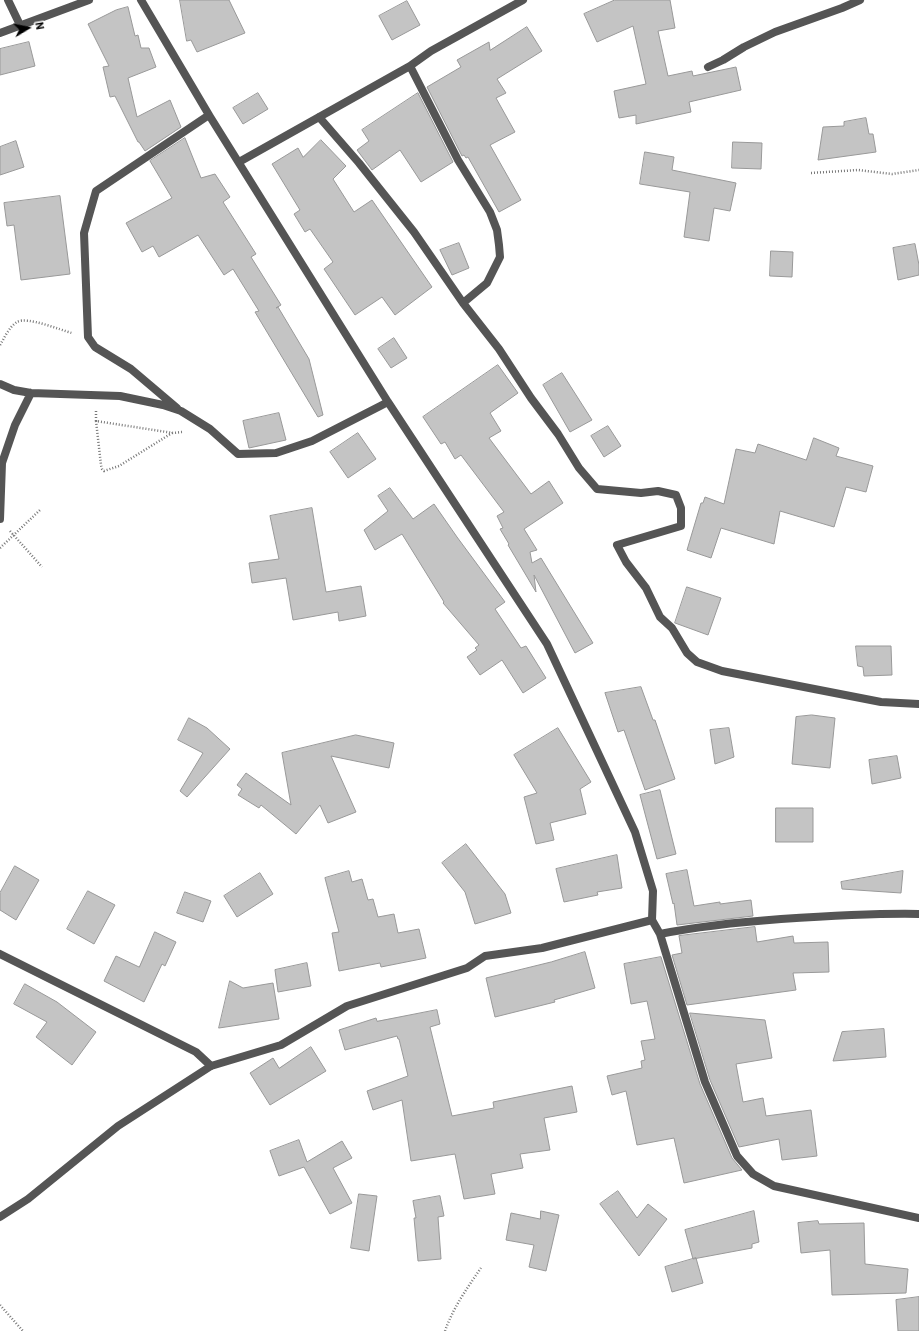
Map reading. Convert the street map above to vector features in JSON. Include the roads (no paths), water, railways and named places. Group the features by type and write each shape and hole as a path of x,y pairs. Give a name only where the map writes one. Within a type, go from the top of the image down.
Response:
{"street":[{"path":"8,0 20,25"},
{"path":"0,33 89,0"},
{"path":"141,0 209,115 388,402 547,644 635,832 653,891 652,920 660,934 705,1082 737,1156 753,1174 774,1186 919,1218"},
{"path":"239,162 319,118 410,66 431,51 523,0"},
{"path":"708,67 724,60 744,46 774,32 842,8 860,0"},
{"path":"410,66 458,160 490,212 497,230 500,257 487,283 464,303"},
{"path":"209,115 96,191 84,232 88,337 95,347 131,369 180,411 210,430 238,454 276,453 312,442 388,402"},
{"path":"319,118 359,164 414,232 464,303 500,349 531,398 558,434 578,468 597,490 642,493 658,491 676,495 681,508 681,526 617,545 626,562 646,588 660,617 672,628 687,653 697,662 722,671 881,702 919,704"},
{"path":"0,384 14,390 30,393 120,396 144,400 180,411"},
{"path":"0,518 2,463 15,425 30,393"},
{"path":"660,934 689,928 732,923 824,916 919,914"},
{"path":"0,1218 28,1199 118,1126 211,1066 281,1045 347,1006 467,968 485,956 542,948 652,920"},
{"path":"0,954 196,1052 211,1066"}]}
